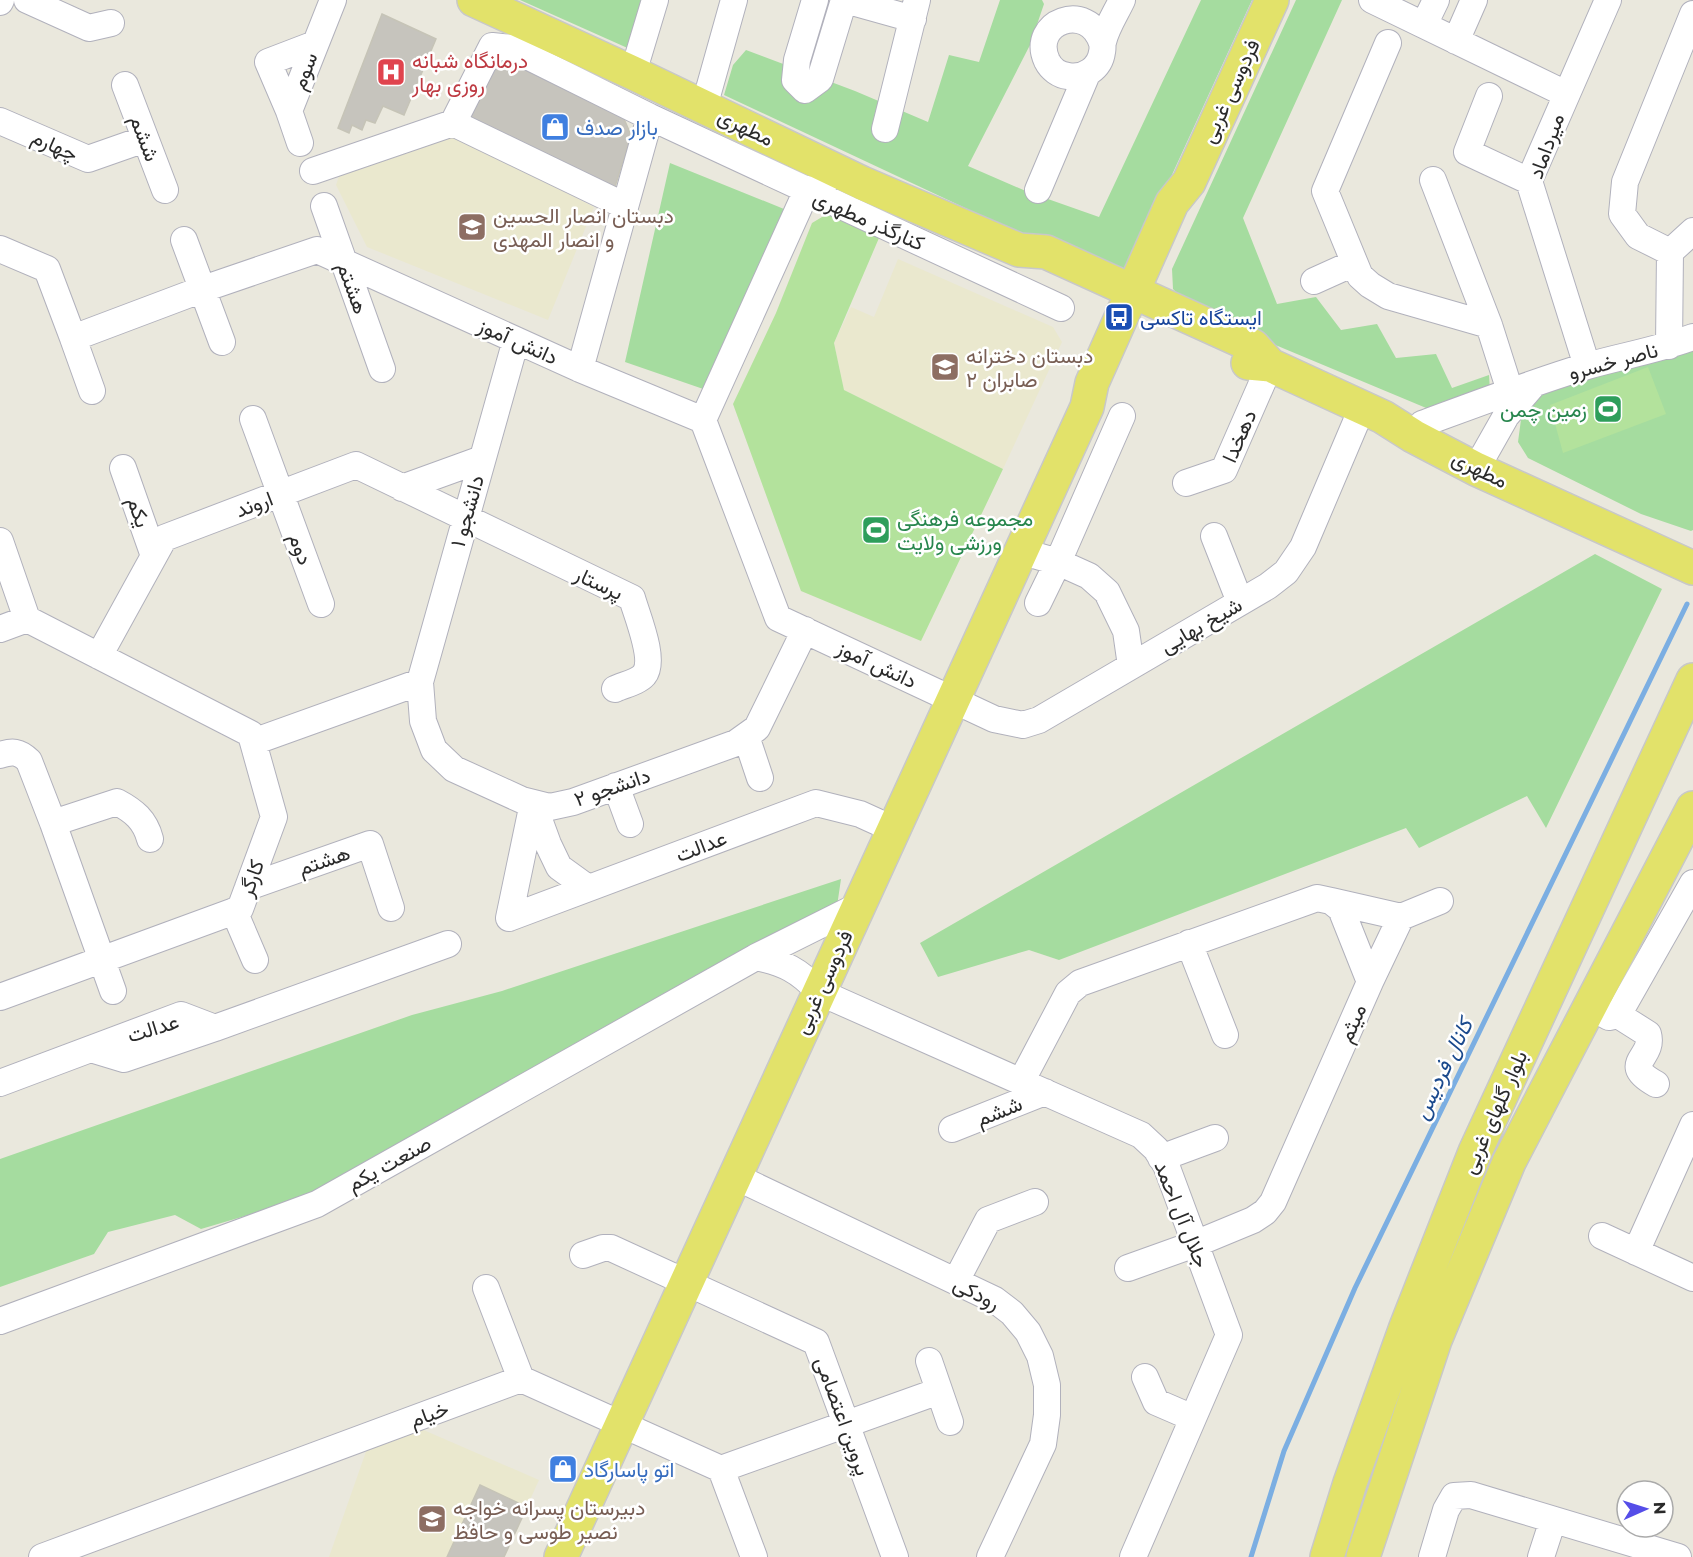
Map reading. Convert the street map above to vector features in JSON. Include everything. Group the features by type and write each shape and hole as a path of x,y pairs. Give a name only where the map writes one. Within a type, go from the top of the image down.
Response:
{"main road":[{"name":"مطهری","path":"474,0 633,73 862,183 1019,250 1037,268 1135,304 1243,363 1270,365 1417,430 1692,563"},
{"name":"فردوسی غربی","path":"561,1557 1087,407 1092,383 1135,304 1172,203 1189,182 1272,0"},
{"name":"بلوار گلهای غربی","path":"1328,1557 1350,1484 1406,1327 1475,1152 1693,680"},
{"name":"بلوار گلهای غربی","path":"1363,1557 1440,1329 1509,1162 1604,1010 1632,958 1663,865 1693,808"}],"street":[{"path":"27,0 89,28 111,23"},
{"name":"سوم","path":"300,143 289,111 333,0"},
{"path":"633,73 655,0"},
{"path":"704,107 734,0"},
{"path":"815,0 797,60 795,80 806,90 820,79 844,0 915,9 885,129"},
{"path":"1038,190 1087,74 1100,61 1102,43 1122,0"},
{"path":"1372,0 1566,94"},
{"path":"1424,25 1436,0"},
{"path":"1456,41 1474,0"},
{"name":"میرداماد","path":"1587,366 1529,181 1608,0"},
{"path":"1087,74 1076,77 1066,76 1056,72 1048,64 1044,54 1044,43 1059,10 1095,27 1102,43"},
{"path":"1670,252 1638,236 1622,214 1625,182 1693,14"},
{"path":"1388,43 1325,191 1360,276 1388,296 1489,325"},
{"path":"289,111 268,62 315,44"},
{"path":"313,171 453,123 492,46 511,48 650,117 807,190 862,183"},
{"name":"ششم","path":"125,85 165,190"},
{"path":"1489,96 1467,152 1529,181"},
{"path":"580,369 650,117"},
{"name":"چهارم","path":"0,121 88,159 145,139"},
{"path":"453,123 625,206"},
{"path":"1432,180 1489,325 1522,388 1480,462"},
{"name":"کنارگذر مطهری","path":"703,420 807,190 1061,308"},
{"name":"هشتم","path":"324,206 382,369"},
{"path":"1670,252 1693,231"},
{"path":"184,240 222,342"},
{"path":"0,249 46,269 92,391"},
{"name":"دانش آموز","path":"72,338 203,289 317,250 580,369 703,420 778,618 952,699"},
{"path":"1670,252 1681,341"},
{"path":"1314,281 1354,263"},
{"name":"دانشجو ۱","path":"420,682 516,340"},
{"name":"ناصر خسرو","path":"1417,430 1522,388 1587,366 1681,341"},
{"name":"دهخدا","path":"1186,483 1224,470 1270,365"},
{"name":"شیخ بهایی","path":"952,699 994,719 1023,725 1039,720 1268,586 1286,572 1303,547 1373,412"},
{"path":"1038,603 1122,416"},
{"path":"253,418 280,494"},
{"path":"402,488 482,459"},
{"name":"اروند","path":"99,656 164,538 356,465 464,519"},
{"name":"یکم","path":"123,468 154,556"},
{"name":"دوم","path":"280,494 321,604"},
{"name":"پرستار","path":"464,519 632,598 649,655 649,667 643,677 615,689"},
{"path":"1214,536 1240,602"},
{"path":"0,541 27,619 251,734 253,742 420,682"},
{"path":"1020,551 1058,562 1089,576 1107,592 1126,631 1131,666"},
{"path":"0,630 27,619"},
{"name":"دانشجو ۲","path":"420,682 423,721 434,750 454,769 522,800 550,807 573,802 736,743 757,728 805,630"},
{"path":"746,736 760,778"},
{"name":"کارگر","path":"0,997 240,909 274,817 253,742"},
{"path":"0,755 11,752 22,753 29,761 113,990"},
{"path":"616,786 630,825"},
{"path":"53,823 117,802 140,817 147,827 150,839"},
{"path":"533,803 559,867 588,888"},
{"name":"عدالت","path":"533,803 509,918 816,803 860,814 893,829"},
{"name":"هشتم","path":"248,886 370,844 391,908"},
{"path":"1632,958 1693,882 1663,865"},
{"path":"1021,1082 1068,993 1080,982 1317,898 1401,917 1440,901"},
{"name":"میثم","path":"1195,1244 1253,1220 1265,1212 1273,1202 1370,982 1341,909 1331,901"},
{"name":"صنعت یکم","path":"0,1321 316,1204 756,957 858,906"},
{"path":"234,911 255,960"},
{"path":"1370,982 1401,917"},
{"path":"1190,943 1225,1035"},
{"name":"عدالت","path":"0,1083 181,1015 215,1028 448,944"},
{"path":"756,957 782,962 805,977 819,992"},
{"name":"جلال آل احمد","path":"819,992 1141,1135 1156,1149 1166,1165 1229,1335 1133,1557"},
{"path":"1604,1010 1648,1034 1650,1039 1638,1065 1638,1071 1656,1084"},
{"name":"ششم","path":"952,1129 1045,1092"},
{"path":"1636,1252 1693,1125"},
{"path":"1161,1158 1215,1138"},
{"name":"رودکی","path":"734,1176 995,1300 1012,1313 1028,1332 1040,1356 1047,1385 1047,1415 1043,1444 990,1557"},
{"path":"956,1281 988,1220 1035,1202"},
{"path":"1602,1236 1693,1278"},
{"path":"1128,1268 1195,1244"},
{"name":"پروین اعتصامی","path":"583,1255 610,1248 816,1342 895,1557"},
{"path":"486,1288 521,1379 722,1469 939,1391"},
{"path":"929,1361 950,1422"},
{"path":"1145,1377 1156,1402 1193,1418"},
{"name":"خیام","path":"42,1557 521,1379"},
{"path":"722,1469 754,1557"},
{"path":"1432,1557 1446,1510 1454,1496 1471,1495 1553,1520 1643,1552 1678,1557"},
{"path":"1541,1557 1553,1520"}],"shaded area":[{"name":"دبستان انصار الحسین و انصار المهدی","path":"452,133 594,207 548,320 367,247 336,185 340,173"},
{"name":"دبستان دخترانه صابران ۲","path":"898,259 1053,327 1062,342 1003,469 844,390 834,343 851,307 874,317"},
{"name":"دبیرستان پسرانه خواجه نصیر طوسی و حافظ","path":"419,1428 539,1480 504,1557 329,1557 369,1443"}],"green space":[{"path":"520,0 652,0 632,50"},
{"path":"1000,0 1042,0 1044,4 1030,45 968,166 1028,192 1099,217 1201,0 1252,0 1127,273 1108,275 724,95 733,65 746,50 855,91 928,122 949,55 979,62"},
{"path":"1296,0 1342,0 1243,218 1277,304 1316,297 1341,330 1377,324 1396,358 1436,354 1452,388 1489,375 1490,391 1431,410 1223,323 1185,301 1173,289 1172,269"},
{"path":"670,163 784,209 709,391 625,362"},
{"name":"مجموعه فرهنگی ورزشی ولایت","path":"827,214 879,238 834,343 844,390 1003,469 921,641 801,591 733,404 776,313 812,223"},
{"path":"1693,344 1693,530 1641,514 1528,458 1518,442 1522,412 1541,395"},
{"name":"زمین چمن","path":"1648,367 1666,414 1563,453 1550,405"},
{"path":"1595,554 1662,589 1546,828 1527,796 1419,848 1406,828 1059,960 1029,950 938,977 920,943"},
{"path":"841,879 836,913 407,1168 201,1229 175,1215 108,1232 94,1254 0,1287 0,1159 412,1015 502,991"}],"building":[{"name":"درمانگاه شبانه روزی بهار","path":"382,14 436,39 404,115 383,106 375,123 366,120 362,130 352,125 349,133 338,128"},
{"name":"بازار صدف","path":"493,56 621,112 631,135 614,190 466,120"},
{"path":"480,1485 527,1507 504,1557 447,1557"}],"waterway":[{"name":"کانال فردیس","path":"1251,1557 1284,1451 1355,1288 1687,604"}],"place":[{"name":"درمانگاه شبانه روزی بهار","path":"391,72"},
{"name":"بازار صدف","path":"555,127"},
{"name":"دبستان انصار الحسین و انصار المهدی","path":"472,227"},
{"name":"ایستگاه تاکسی","path":"1119,317"},
{"name":"دبستان دخترانه صابران ۲","path":"945,367"},
{"name":"زمین چمن","path":"1608,409"},
{"name":"مجموعه فرهنگی ورزشی ولایت","path":"876,530"},
{"name":"اتو پاسارگاد","path":"563,1469"},
{"name":"دبیرستان پسرانه خواجه نصیر طوسی و حافظ","path":"432,1519"}]}
